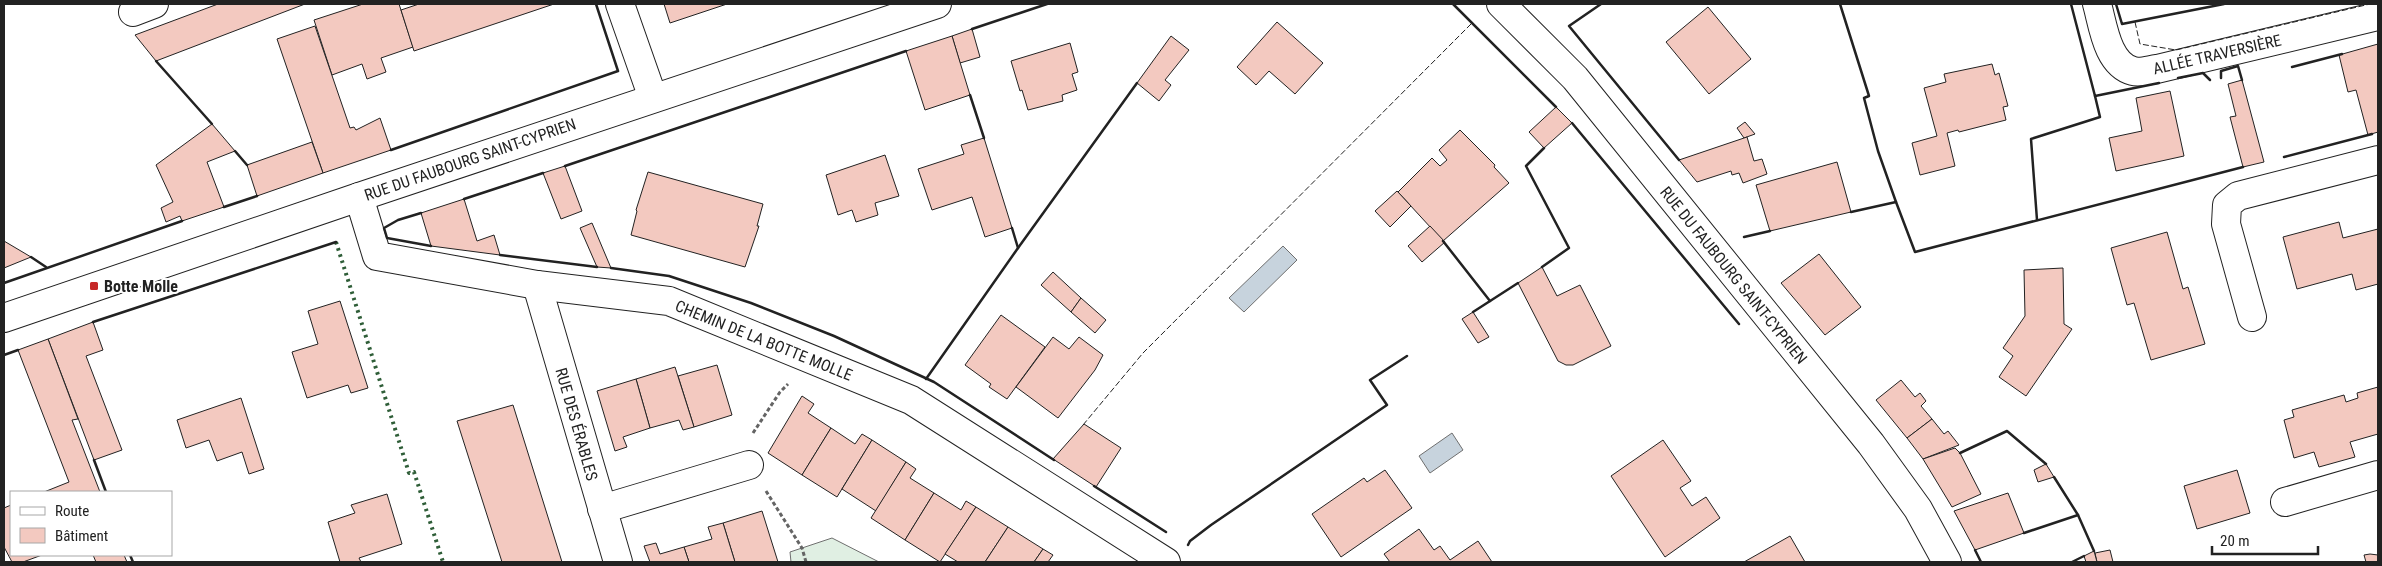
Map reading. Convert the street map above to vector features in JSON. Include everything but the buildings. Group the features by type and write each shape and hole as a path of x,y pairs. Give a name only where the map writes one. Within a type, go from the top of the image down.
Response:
{"street":[{"path":"620,4 653,98"},
{"name":"RUE DU FAUBOURG SAINT-CYPRIEN","path":"4,318 937,4"},
{"name":"RUE DU FAUBOURG SAINT-CYPRIEN","path":"1501,4 1575,78 1871,444 1918,509 1947,562"},
{"name":"ALLÉE TRAVERSIÈRE","path":"2097,4 2113,55 2121,65 2133,71 2157,69 2378,16"},
{"path":"2252,317 2226,224 2227,205 2238,196 2378,160"},
{"name":"CHEMIN DE LA BOTTE MOLLE","path":"359,197 377,256 537,286 669,301 910,400 1166,562"},
{"name":"RUE DES ÉRABLES","path":"537,286 618,562"},
{"path":"602,509 749,465"},
{"path":"2285,502 2378,475"}],"green space":[{"path":"832,538 879,562 791,562 790,552"}],"shaded area":[{"path":"1283,246 1297,260 1244,312 1229,298"},
{"path":"1452,433 1463,450 1430,473 1419,456"}],"hedge":[{"path":"336,242 409,473 414,472 443,562"}],"fence":[{"path":"2135,22 2140,44 2176,50 2370,4"},
{"path":"1083,425 1143,353 1473,22"}],"wall":[{"path":"391,150 618,71 596,4"},
{"path":"972,29 1047,4"},
{"path":"1453,4 1556,107"},
{"path":"1601,4 1569,26 1679,160"},
{"path":"1840,4 1869,96 1864,98 1878,151 1896,202"},
{"path":"2071,4 2095,96 2159,83"},
{"path":"2116,4 2122,24 2224,4"},
{"path":"565,166 906,51"},
{"path":"2292,67 2342,54"},
{"path":"156,61 212,124"},
{"path":"2221,78 2221,71 2238,66 2242,80"},
{"path":"2178,78 2203,73 2210,80"},
{"path":"1018,248 1137,83"},
{"path":"970,95 984,138"},
{"path":"2037,220 2031,139 2100,117 2095,96"},
{"path":"1572,123 1739,324"},
{"path":"2284,157 2372,134"},
{"path":"1542,267 1569,248 1526,166 1544,148"},
{"path":"235,151 247,165"},
{"path":"1851,212 1896,202 1915,252 2243,167"},
{"path":"464,199 543,173"},
{"path":"224,207 257,196"},
{"path":"421,213 398,220 384,228 387,238 431,246"},
{"path":"4,283 182,221"},
{"path":"926,379 1018,248 1012,228"},
{"path":"1744,237 1770,231"},
{"path":"1443,241 1490,301"},
{"path":"93,322 336,242"},
{"path":"500,255 597,267"},
{"path":"31,257 46,267"},
{"path":"611,268 669,276 751,303 834,336 934,382 1054,460"},
{"path":"1473,312 1518,283"},
{"path":"4,355 18,350"},
{"path":"1188,545 1190,541 1211,525 1387,405 1370,380 1407,356"},
{"path":"1960,453 2007,431 2046,464"},
{"path":"94,460 106,491"},
{"path":"2054,477 2078,515 2094,551"},
{"path":"1094,486 1166,532"},
{"path":"2024,533 2078,515"},
{"path":"1975,550 1981,562"},
{"path":"130,556 133,562"},
{"path":"2072,562 2084,556"}],"place":[{"name":"Botte Molle","path":"94,286"}]}
